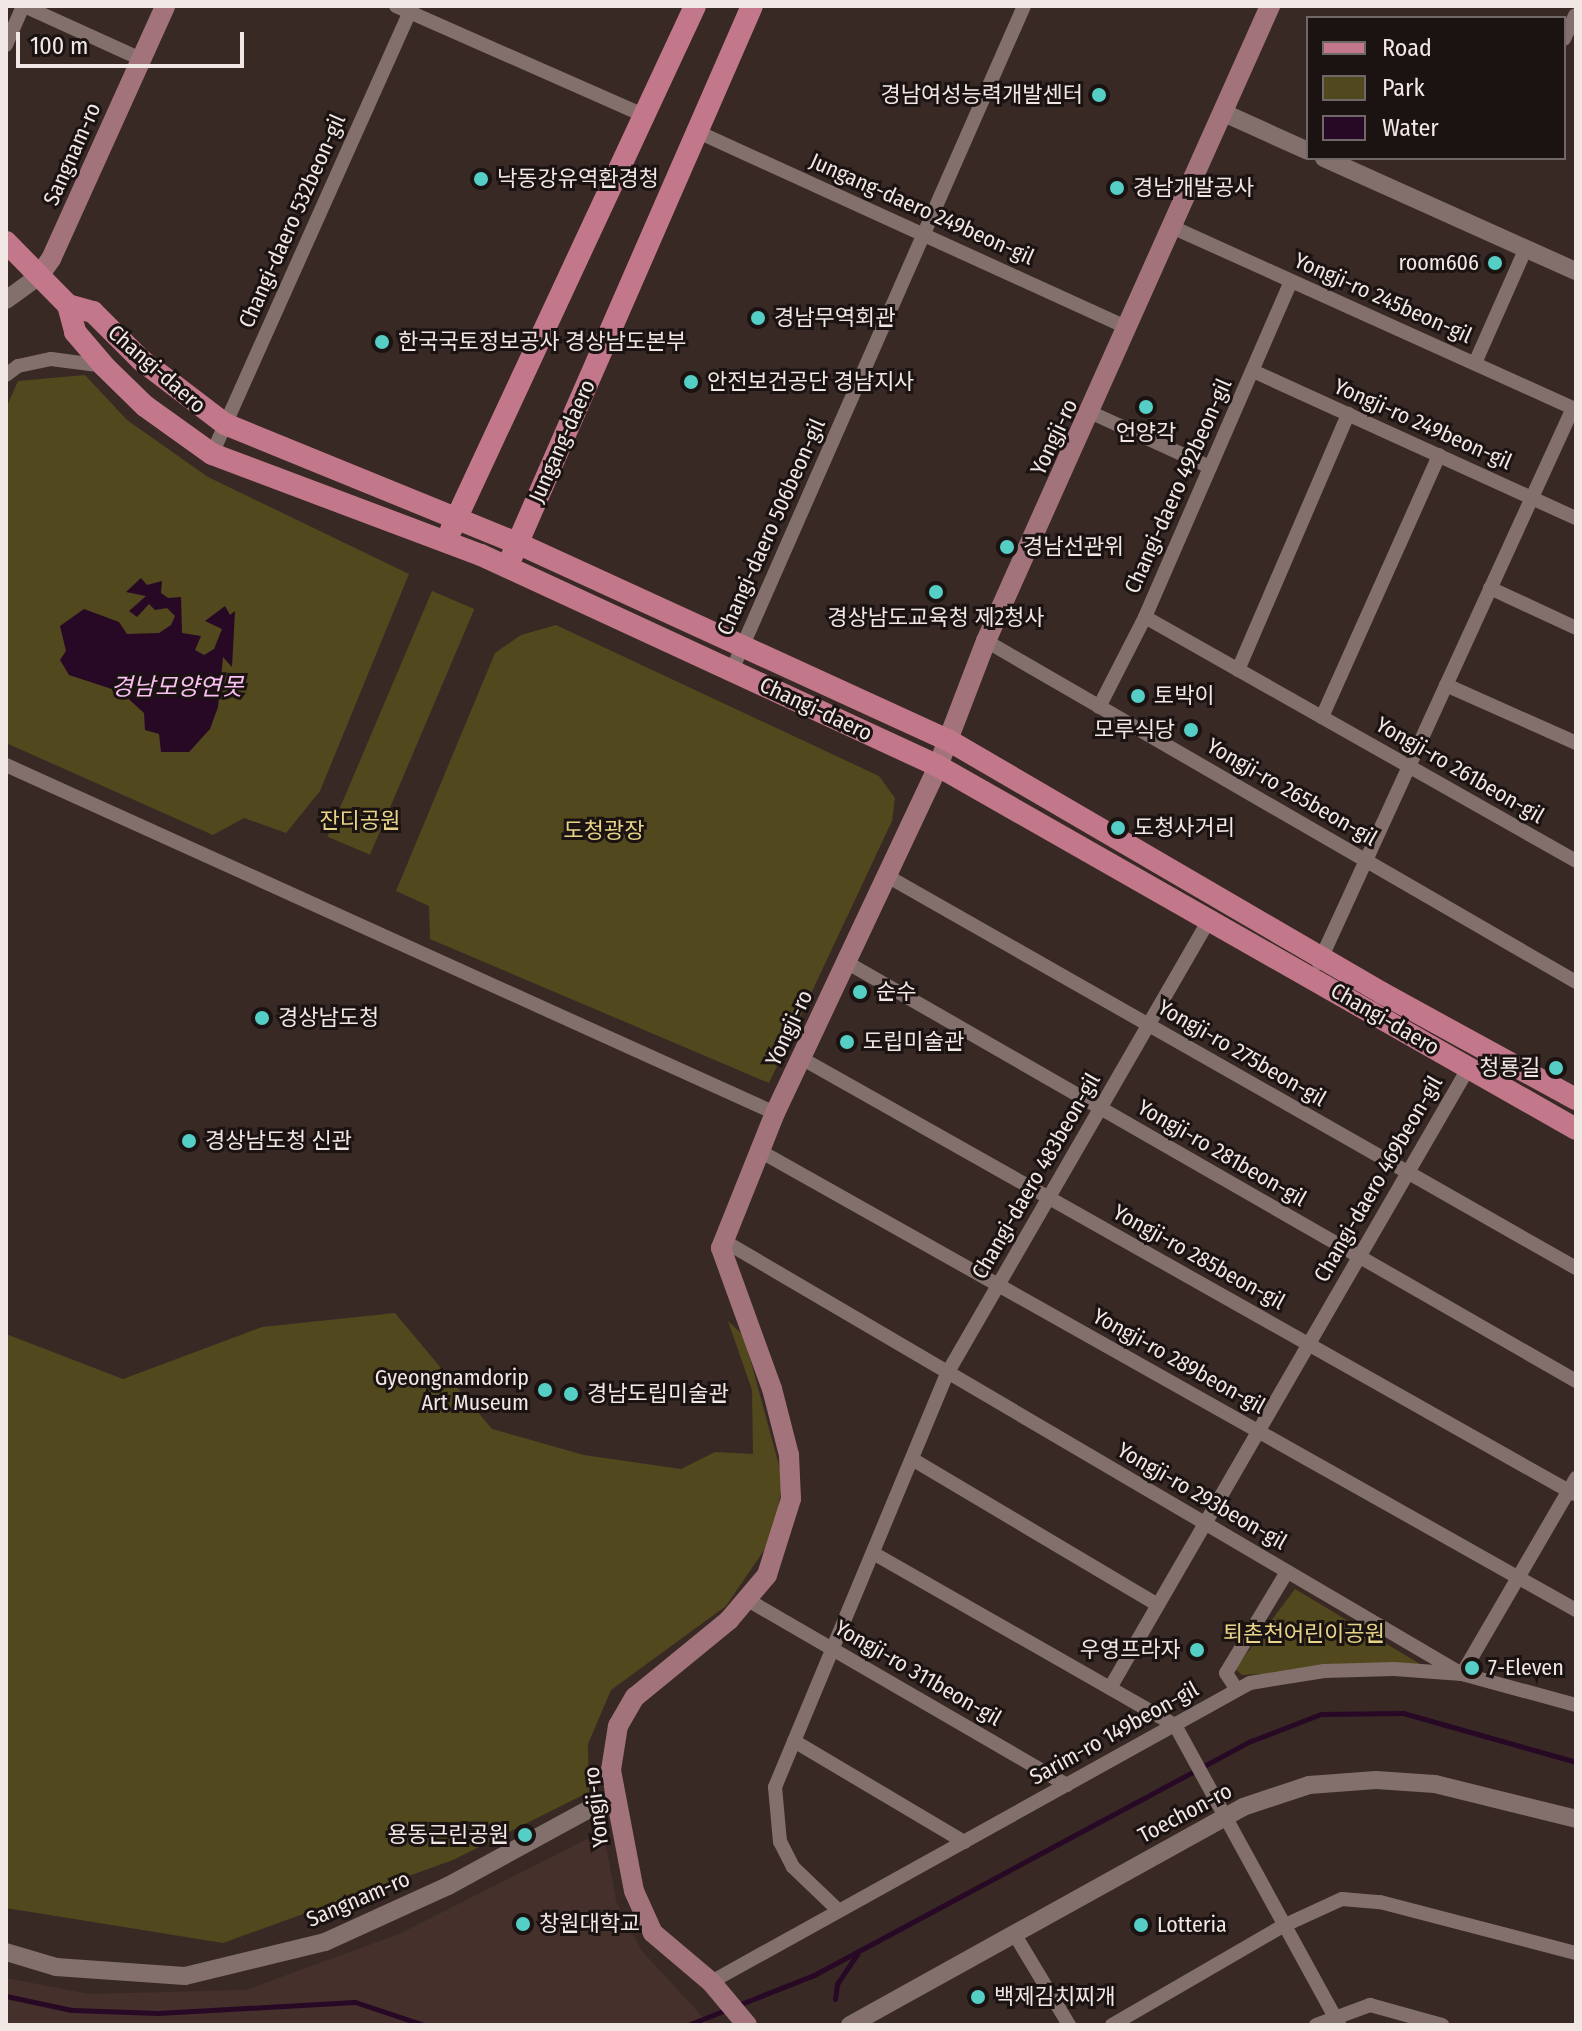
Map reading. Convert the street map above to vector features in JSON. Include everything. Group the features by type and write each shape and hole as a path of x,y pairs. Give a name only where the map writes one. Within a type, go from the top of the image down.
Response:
{"main road":[{"name":"Sangnam-ro","path":"39,276 165,6"},
{"path":"444,540 459,519 695,6"},
{"name":"Jungang-daero","path":"508,569 752,6"},
{"name":"Yongji-ro","path":"747,2025 713,1985 653,1933 634,1891 611,1770 618,1726 635,1697 729,1620 767,1575 782,1540 791,1499 789,1455 721,1248 775,1113 938,766 986,641 1092,413 1270,6"},
{"name":"Changi-daero","path":"6,242 68,305 93,312 141,360 225,424 517,543 948,740 1316,968 1469,1067 1576,1129"},
{"name":"Changi-daero","path":"68,305 75,332 104,366 145,406 212,454 481,555 938,766 1209,920 1316,968 1576,1099"}],"street":[{"path":"6,45 24,6 141,59"},
{"name":"Changi-daero 506beon-gil","path":"732,670 1024,6"},
{"path":"406,8 645,116"},
{"name":"Changi-daero 532beon-gil","path":"212,454 406,8"},
{"path":"1566,35 1575,15"},
{"path":"1224,113 1306,150"},
{"name":"Jungang-daero 249beon-gil","path":"698,132 1128,328"},
{"path":"1328,160 1576,271"},
{"name":"Yongji-ro 245beon-gil","path":"1172,227 1574,408"},
{"path":"1475,363 1526,248"},
{"path":"6,300 39,276"},
{"name":"Changi-daero 492beon-gil","path":"1099,707 1145,617 1291,281"},
{"path":"6,375 18,366 51,359 104,366"},
{"name":"Yongji-ro 249beon-gil","path":"1253,371 1576,518"},
{"path":"1316,968 1574,408"},
{"path":"1092,413 1210,467"},
{"path":"1238,670 1348,414"},
{"path":"1322,717 1439,455"},
{"path":"1490,588 1576,628"},
{"name":"Yongji-ro 261beon-gil","path":"1145,617 1576,861"},
{"name":"Yongji-ro 265beon-gil","path":"986,641 1576,982"},
{"path":"1446,685 1576,743"},
{"path":"6,765 775,1113"},
{"name":"Yongji-ro 275beon-gil","path":"887,876 1576,1268"},
{"name":"Changi-daero 483beon-gil","path":"839,1911 793,1867 780,1842 775,1787 948,1372 1209,920"},
{"name":"Yongji-ro 281beon-gil","path":"846,962 1576,1381"},
{"name":"Yongji-ro 285beon-gil","path":"801,1058 1308,1344 1574,1488"},
{"name":"Changi-daero 469beon-gil","path":"1110,1688 1469,1067"},
{"name":"Yongji-ro 289beon-gil","path":"760,1151 1576,1610"},
{"name":"Yongji-ro 293beon-gil","path":"724,1241 1462,1674"},
{"path":"912,1459 1158,1605"},
{"path":"1462,1674 1574,1488"},
{"path":"873,1553 1110,1688 1177,1730 1336,2020"},
{"path":"1237,1690 1226,1673 1287,1572"},
{"name":"Yongji-ro 311beon-gil","path":"746,1599 1067,1785"},
{"name":"Sarim-ro 149beon-gil","path":"713,1985 839,1911 1067,1785 1177,1730 1250,1683 1324,1671 1462,1674 1576,1705"},
{"path":"794,1741 964,1842"},
{"name":"Toechon-ro","path":"850,2025 1015,1935 1220,1813 1309,1785 1376,1780 1435,1784 1576,1819"},
{"name":"Sangnam-ro","path":"6,1952 56,1967 185,1976 325,1942 448,1886 615,1795"},
{"path":"1112,2025 1283,1926 1342,1899 1380,1902 1576,1953"},
{"path":"1015,1935 1069,2025"},
{"path":"1316,2025 1370,2005 1442,2025"}],"shaded area":[{"name":"창원대학교","path":"587,1839 605,1839 616,1901 641,1950 710,2025 6,2025 6,1978 89,1994 246,1990 399,1934"}],"green space":[{"path":"85,375 127,420 208,477 409,574 320,791 286,833 244,818 213,835 6,743 6,408 18,381"},
{"name":"잔디공원","path":"432,591 474,609 370,855 328,837"},
{"name":"도청광장","path":"556,625 879,776 895,798 892,821 769,1083 430,939 429,906 396,891 495,653 521,635"},
{"path":"395,1313 492,1429 584,1455 681,1469 715,1452 753,1454 752,1390 728,1321 744,1336 783,1480 773,1537 726,1606 611,1690 588,1744 589,1792 453,1860 223,1943 6,1908 6,1334 123,1379 262,1327"},
{"name":"퇴촌천어린이공원","path":"1295,1589 1420,1664 1242,1675 1235,1669"}],"water":[{"name":"경남모양연못","path":"141,578 147,585 162,581 161,593 168,598 181,597 182,633 201,636 195,650 204,655 214,649 222,629 205,621 225,606 230,615 235,611 232,667 223,657 218,707 210,729 189,752 161,752 159,734 145,730 144,713 121,692 69,675 60,660 66,651 60,626 84,609 119,622 127,634 159,633 171,625 175,616 167,608 155,610 149,604 137,617 129,611 146,596 126,592"}],"waterway":[{"path":"738,2005 814,1975 1251,1741 1321,1714 1403,1713 1576,1762"},
{"path":"835,1999 837,1984 857,1954"},
{"path":"6,1996 72,2010 158,2013 355,2002 424,2025"},
{"path":"688,2025 728,2009"}],"place":[{"name":"경남여성능력개발센터","path":"1099,95"},
{"name":"낙동강유역환경청","path":"481,179"},
{"name":"경남개발공사","path":"1117,188"},
{"name":"room606","path":"1495,263"},
{"name":"경남무역회관","path":"758,318"},
{"name":"한국국토정보공사 경상남도본부","path":"382,342"},
{"name":"안전보건공단 경남지사","path":"691,382"},
{"name":"언양각","path":"1146,407"},
{"name":"경남선관위","path":"1007,547"},
{"name":"경상남도교육청 제2청사","path":"936,592"},
{"name":"토박이","path":"1138,696"},
{"name":"모루식당","path":"1191,730"},
{"name":"도청사거리","path":"1118,828"},
{"name":"순수","path":"860,992"},
{"name":"경상남도청","path":"262,1018"},
{"name":"도립미술관","path":"847,1042"},
{"name":"청룡길","path":"1556,1068"},
{"name":"경상남도청 신관","path":"189,1141"},
{"name":"Gyeongnamdorip Art Museum","path":"545,1390"},
{"name":"경남도립미술관","path":"571,1394"},
{"name":"우영프라자","path":"1197,1650"},
{"name":"7-Eleven","path":"1472,1668"},
{"name":"용동근린공원","path":"525,1835"},
{"name":"창원대학교","path":"523,1924"},
{"name":"Lotteria","path":"1141,1925"},
{"name":"백제김치찌개","path":"978,1997"}]}
